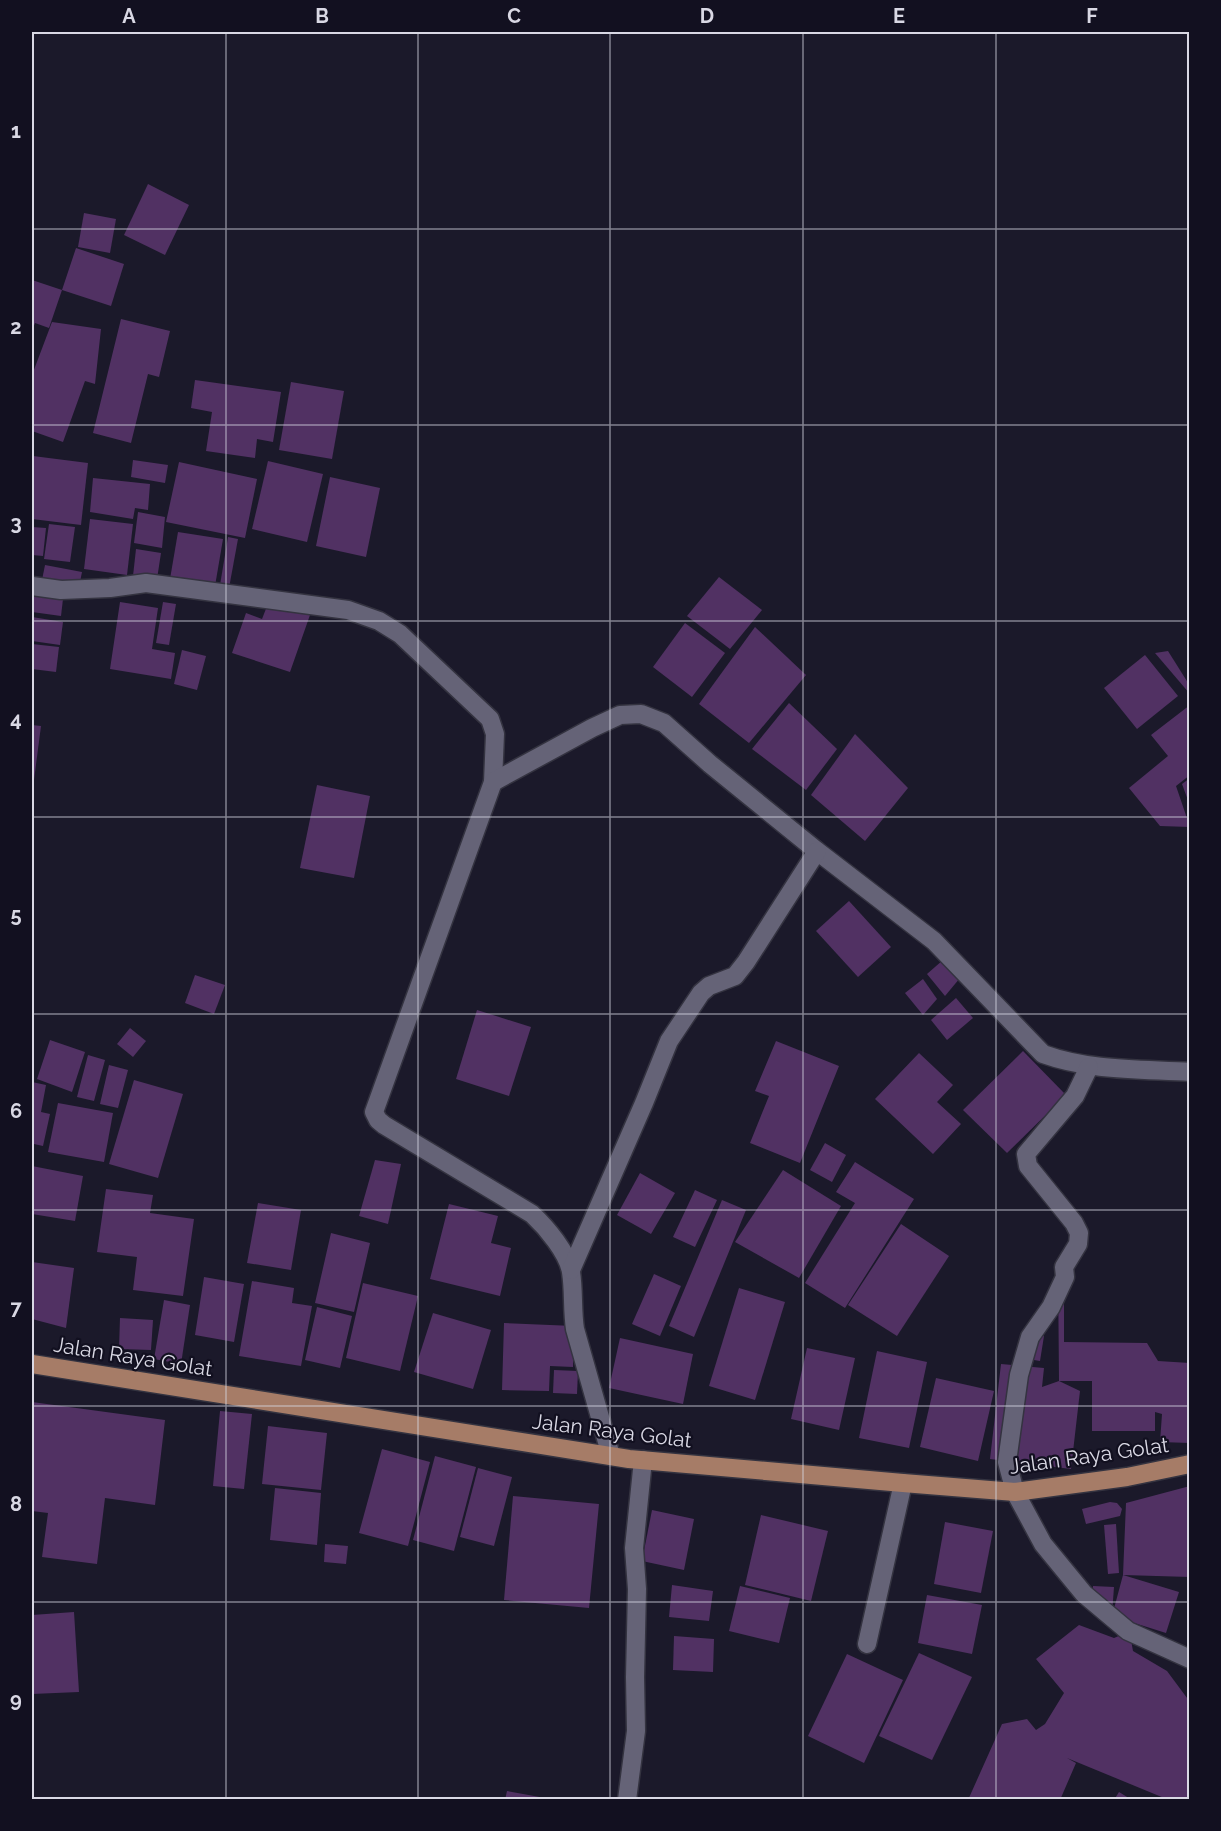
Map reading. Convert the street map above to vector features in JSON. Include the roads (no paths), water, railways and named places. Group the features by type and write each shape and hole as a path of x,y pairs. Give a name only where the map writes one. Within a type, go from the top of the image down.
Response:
{"main road":[{"name":"Jalan Raya Golat","path":"32,1364 611,1456 903,1483 1015,1492 1127,1478 1190,1464"}],"street":[{"path":"32,586 61,590 110,588 146,583 348,610 379,621 400,634 490,718 495,734 493,782 374,1112 384,1125 532,1214 554,1237 571,1270"},
{"path":"493,782 620,715 641,714 664,723 710,764 934,941 1043,1054 1089,1067 1190,1072"},
{"path":"611,1456 575,1329 571,1270 645,1103 669,1041 701,993 710,986 735,976 746,962 817,850"},
{"path":"1089,1067 1075,1096 1026,1154 1028,1166 1074,1223 1079,1233 1078,1244 1064,1267 1065,1277 1051,1307 1030,1337 1019,1375 1007,1462 1015,1492 1042,1544 1084,1594 1128,1631 1190,1659"},
{"path":"627,1800 636,1731 637,1589 634,1548 643,1460"},
{"path":"867,1644 903,1483"}]}
